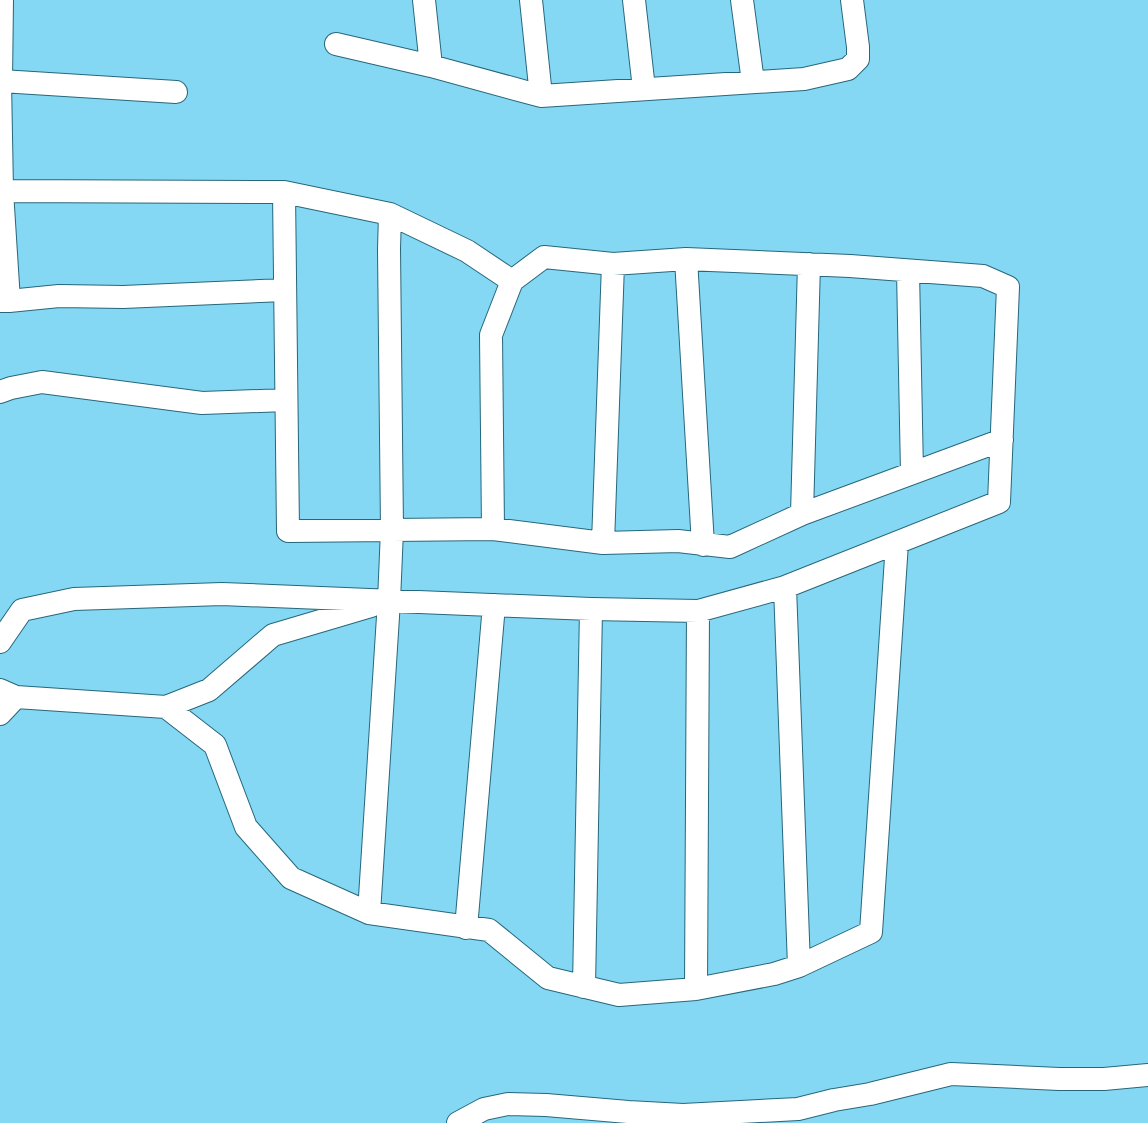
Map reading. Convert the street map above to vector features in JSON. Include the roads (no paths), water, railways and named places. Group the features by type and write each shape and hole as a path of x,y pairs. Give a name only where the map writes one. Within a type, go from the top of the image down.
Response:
{"street":[{"path":"2,0 0,81 4,301 60,296 123,297 285,290"},
{"path":"424,0 432,66"},
{"path":"531,0 541,96"},
{"path":"634,0 644,89"},
{"path":"742,0 752,82"},
{"path":"336,44 432,66 541,96 804,79 848,69 858,59 858,47 852,0"},
{"path":"0,81 176,92"},
{"path":"1,191 284,192 390,214 467,251 512,281"},
{"path":"284,192 288,531 493,529 603,543 678,542 730,548 802,514 1002,440"},
{"path":"369,913 389,601 392,530 389,249 390,214"},
{"path":"0,642 22,610 74,599 222,594 591,609 698,611 786,587 999,502 1008,287 983,276 809,264 686,259 613,264 544,258 512,281 491,335 493,529"},
{"path":"686,259 703,545"},
{"path":"603,543 613,264"},
{"path":"802,514 809,264"},
{"path":"908,271 912,473"},
{"path":"0,392 11,388 42,382 202,403 286,400"},
{"path":"166,707 215,745 246,827 292,878 369,913 466,928 489,930 548,978 619,995 696,989 774,974 799,966 871,932 897,543"},
{"path":"786,587 799,966"},
{"path":"0,714 8,693 166,707 209,690 272,635 389,601"},
{"path":"466,928 494,605"},
{"path":"584,987 591,609"},
{"path":"696,989 698,611"},
{"path":"458,1123 484,1109 508,1104 546,1105 683,1115 798,1109 834,1100 870,1094 950,1074 1059,1079 1148,1075"}]}
